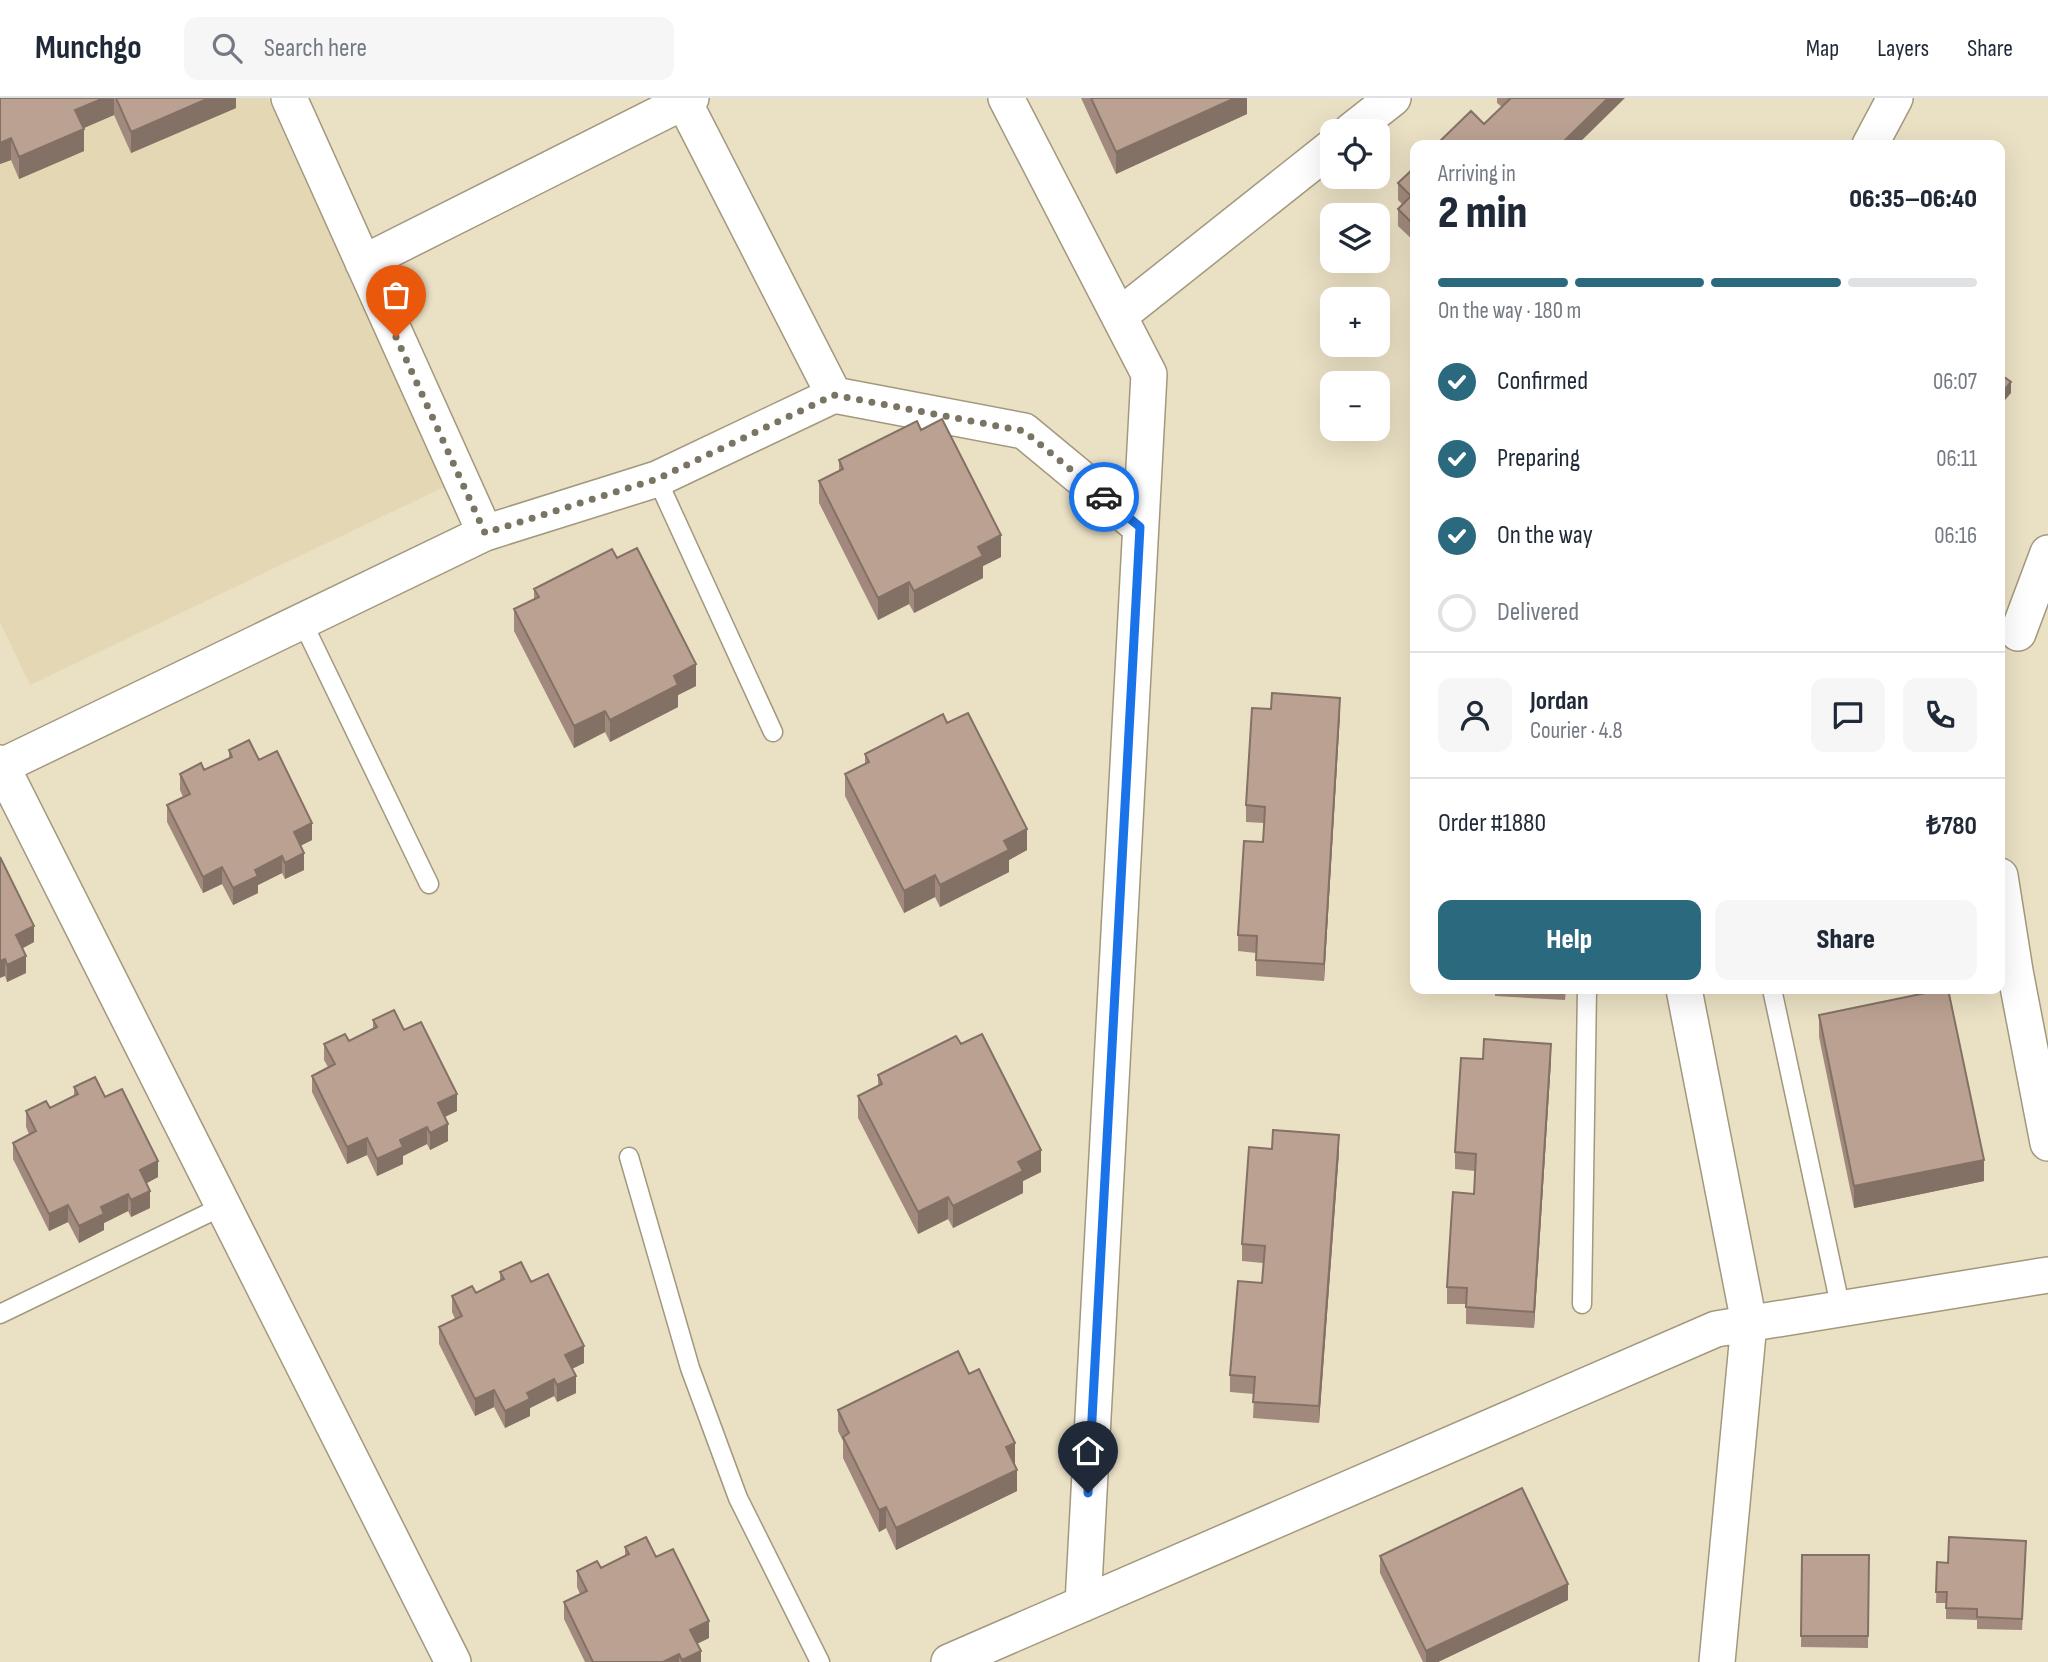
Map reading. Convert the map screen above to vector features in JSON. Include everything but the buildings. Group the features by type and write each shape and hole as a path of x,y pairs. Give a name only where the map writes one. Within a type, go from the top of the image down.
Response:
{"street":[{"path":"289,98 485,533"},
{"path":"1006,98 1149,374 1083,1604"},
{"path":"1366,119 1393,98"},
{"path":"1873,140 1895,98"},
{"path":"363,263 686,99 834,395"},
{"path":"1119,316 1320,157"},
{"path":"453,1662 0,765 485,533 657,479 834,395 1024,431 1140,527"},
{"path":"2022,634 2048,553"},
{"path":"2005,908 2048,1143"},
{"path":"1685,994 1749,1323 1717,1662"},
{"path":"949,1662 1716,1329 2048,1275"}],"lane":[{"path":"657,479 773,732"},
{"path":"302,621 429,884"},
{"path":"1582,1304 1587,994"},
{"path":"1773,994 1841,1310"},
{"path":"629,1157 690,1367 738,1498 820,1662"},
{"path":"0,1314 223,1206"}],"shaded area":[{"path":"0,98 268,98 444,487 30,685 0,622"}],"way so far":[{"path":"396,337 485,533 657,479 834,395 1024,431 1104,497"}],"route":[{"path":"1088,1493 1140,527 1104,497"}]}
